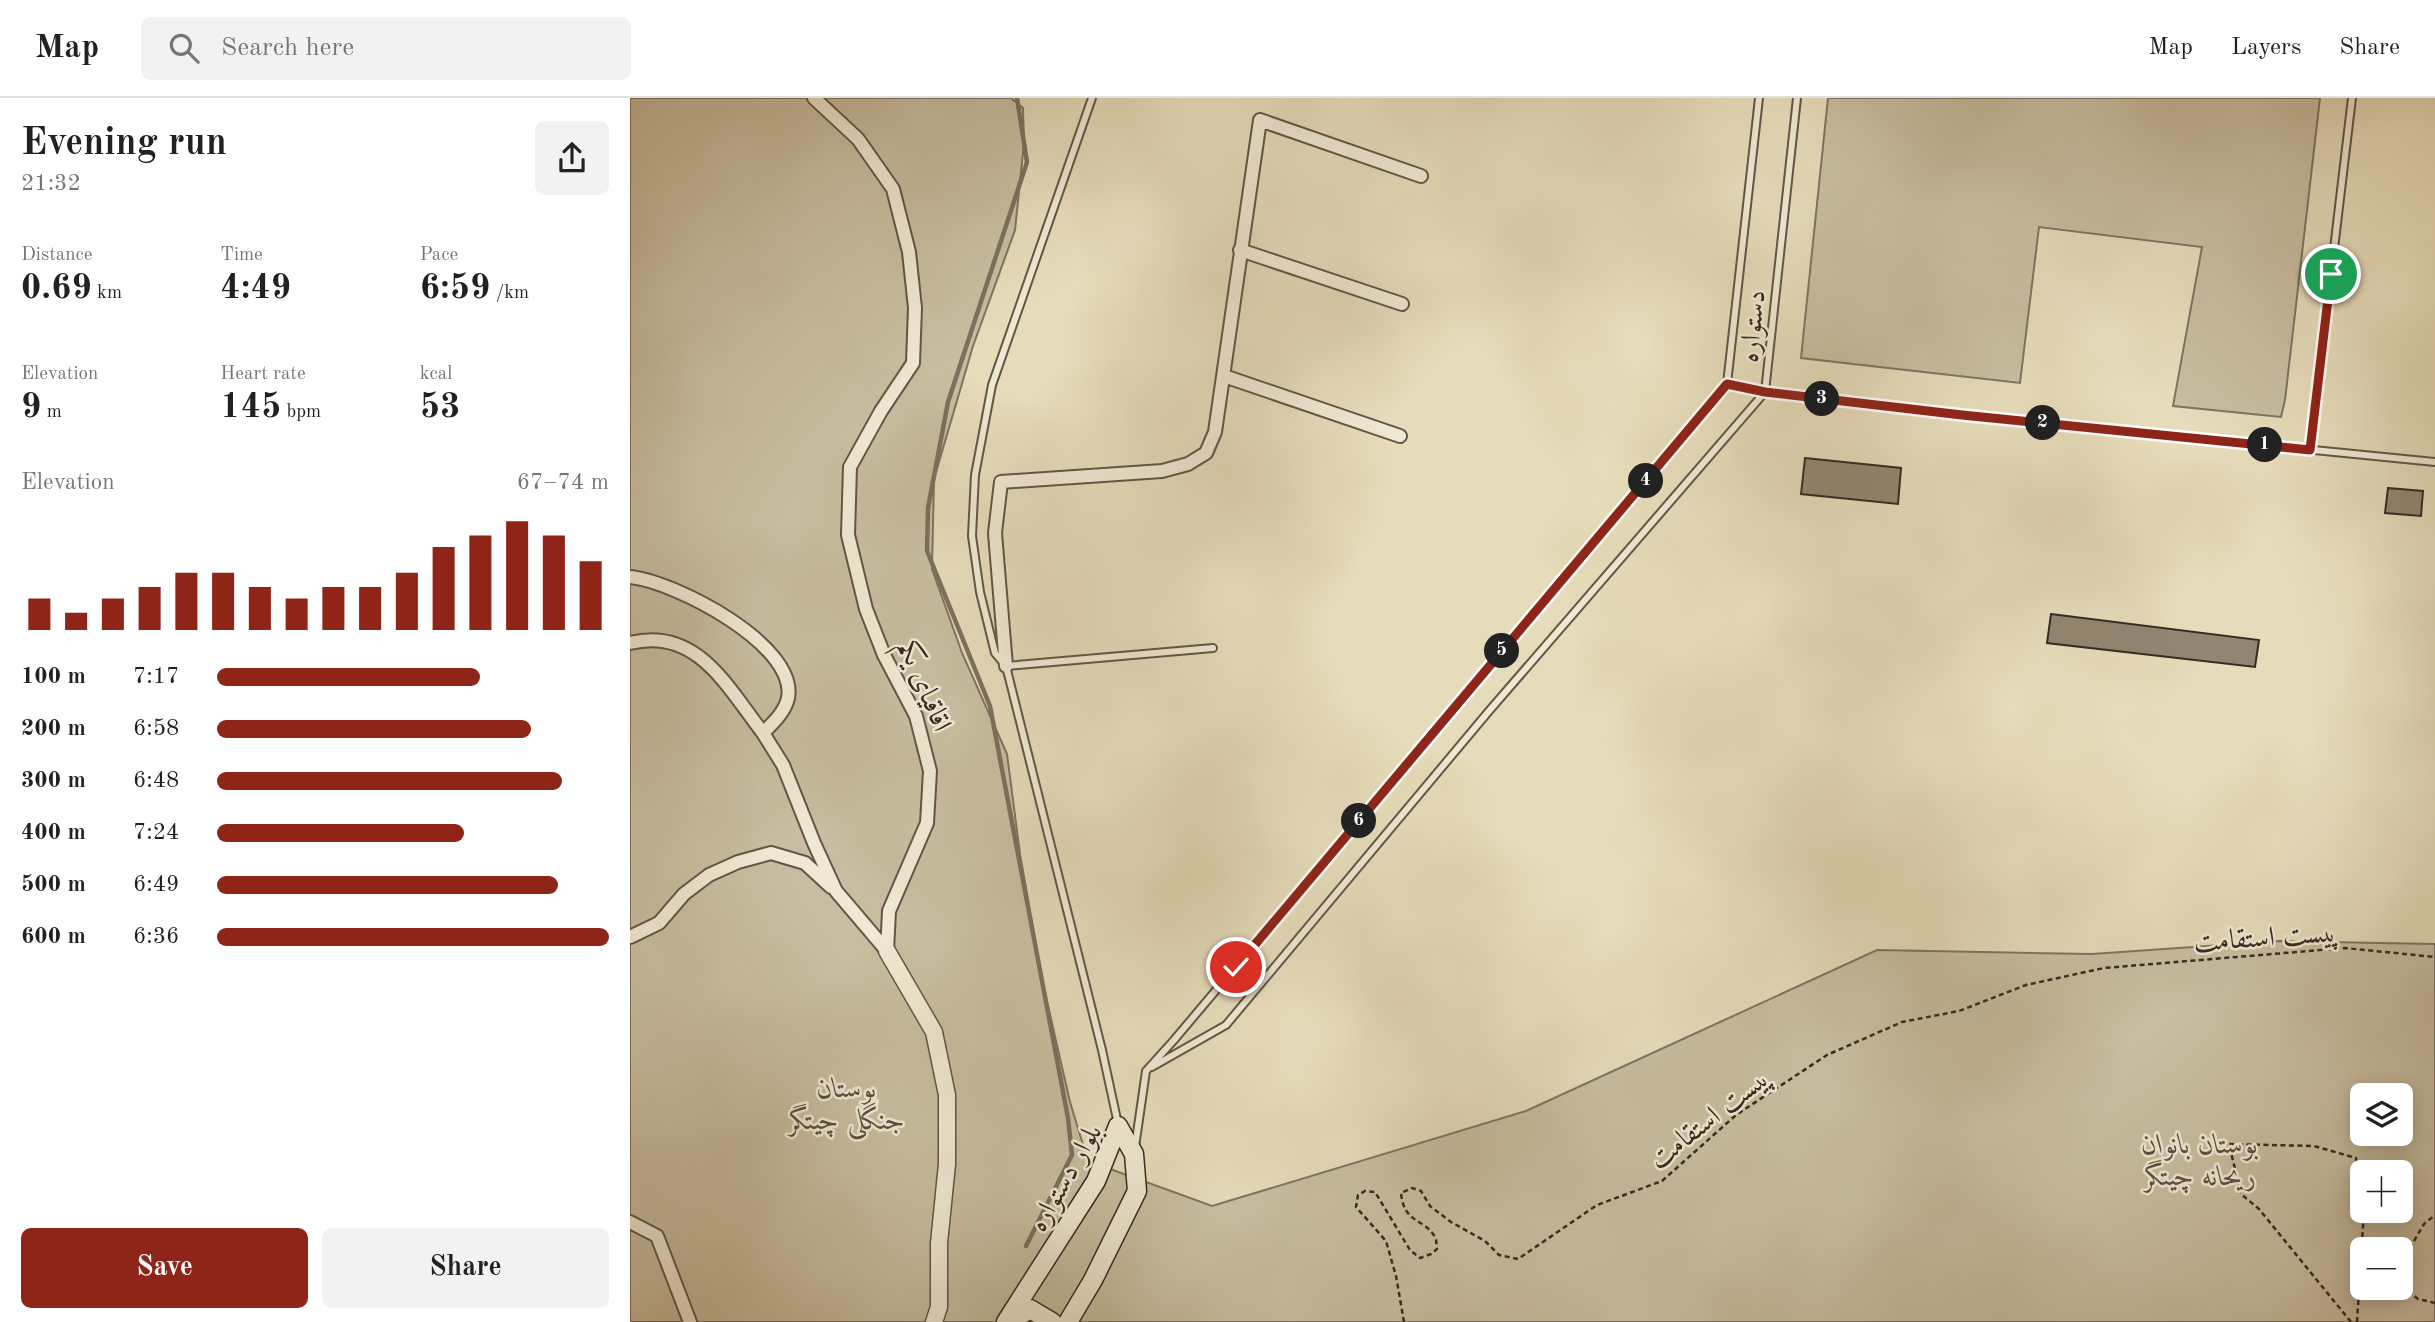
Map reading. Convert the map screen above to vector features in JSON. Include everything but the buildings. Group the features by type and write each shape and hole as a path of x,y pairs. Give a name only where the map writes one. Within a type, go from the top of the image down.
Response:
{"main road":[{"name":"بلوار دستواره","path":"1068,1322 1093,1280 1137,1191 1134,1154 1118,1126"},
{"name":"بلوار دستواره","path":"1007,1322 1096,1181 1118,1126"},
{"path":"1007,1322 1030,1309 1052,1322"}],"street":[{"name":"اقاقیای یکم","path":"814,98 858,139 893,189 909,252 915,307 913,363 881,411 850,467 848,536 866,609 884,655 916,716 930,771 927,823 889,911 887,951"},
{"path":"1006,666 1003,604 995,533 1001,482 1162,471 1188,464 1206,453 1215,432 1260,120 1421,176"},
{"path":"1240,250 1402,304"},
{"path":"1224,376 1401,436"},
{"path":"630,577 673,587 698,599 720,612 771,652 787,676 788,698 780,716 763,733"},
{"path":"630,643 646,639 682,645 711,665 763,733 783,765 836,891"},
{"path":"630,937 659,923 684,894 709,875 737,862 771,853 805,863 836,891 887,951 934,1032 947,1095 947,1164 939,1243 939,1307 934,1322"},
{"path":"630,1222 657,1236 690,1322"}],"lane":[{"path":"1092,98 992,385 975,475 972,536 979,592 995,653 1006,666 1102,1050 1118,1126"},
{"path":"1134,1154 1146,1071 1727,384 1759,98"},
{"name":"دستواره","path":"1146,1071 1226,1025 1489,712 1765,392 1797,98"},
{"path":"2310,450 2352,98"},
{"path":"1727,384 1765,392 1962,415 2435,462"},
{"path":"1006,666 1213,648"}],"path":[{"name":"پیست استقامت","path":"1404,1322 1396,1276 1386,1241 1356,1207 1358,1195 1365,1191 1375,1192 1410,1250 1420,1258 1431,1254 1437,1248 1434,1237 1402,1206 1402,1193 1412,1188 1421,1191 1430,1206 1451,1222 1485,1241 1499,1255 1518,1259 1597,1205 1662,1181 1736,1115 1827,1055 1902,1022 1959,1011 2026,985 2104,968 2345,948 2435,957"},
{"path":"2351,1322 2259,1209 2241,1194 2229,1144 2314,1146 2356,1160"},
{"path":"2413,1243 2424,1224 2435,1215"},
{"path":"2357,1322 2363,1223"},
{"path":"2413,1295 2435,1303"}],"green space":[{"name":"بوستان جنگلی چیتگر","path":"630,98 1011,98 1023,108 1024,143 1015,230 973,346 934,479 932,569 962,653 1007,754 1020,854 1041,975 1070,1102 1088,1161 1212,1206 1526,1111 1877,950 2092,954 2279,941 2435,944 2435,1322 630,1322"},
{"path":"1828,98 2320,98 2281,417 2173,406 2202,247 2039,227 2020,383 1801,358"}],"waterway":[{"path":"1017,98 1027,162 948,402 928,508 927,551 990,706 1068,1118 1072,1155 1026,1246"}],"route":[{"path":"1236,967 1727,384 1765,392 1962,415 2310,450 2331,274"}],"park label":[{"name":"بوستان بانوان ریحانه چیتگر","path":"2200,1159"}]}
